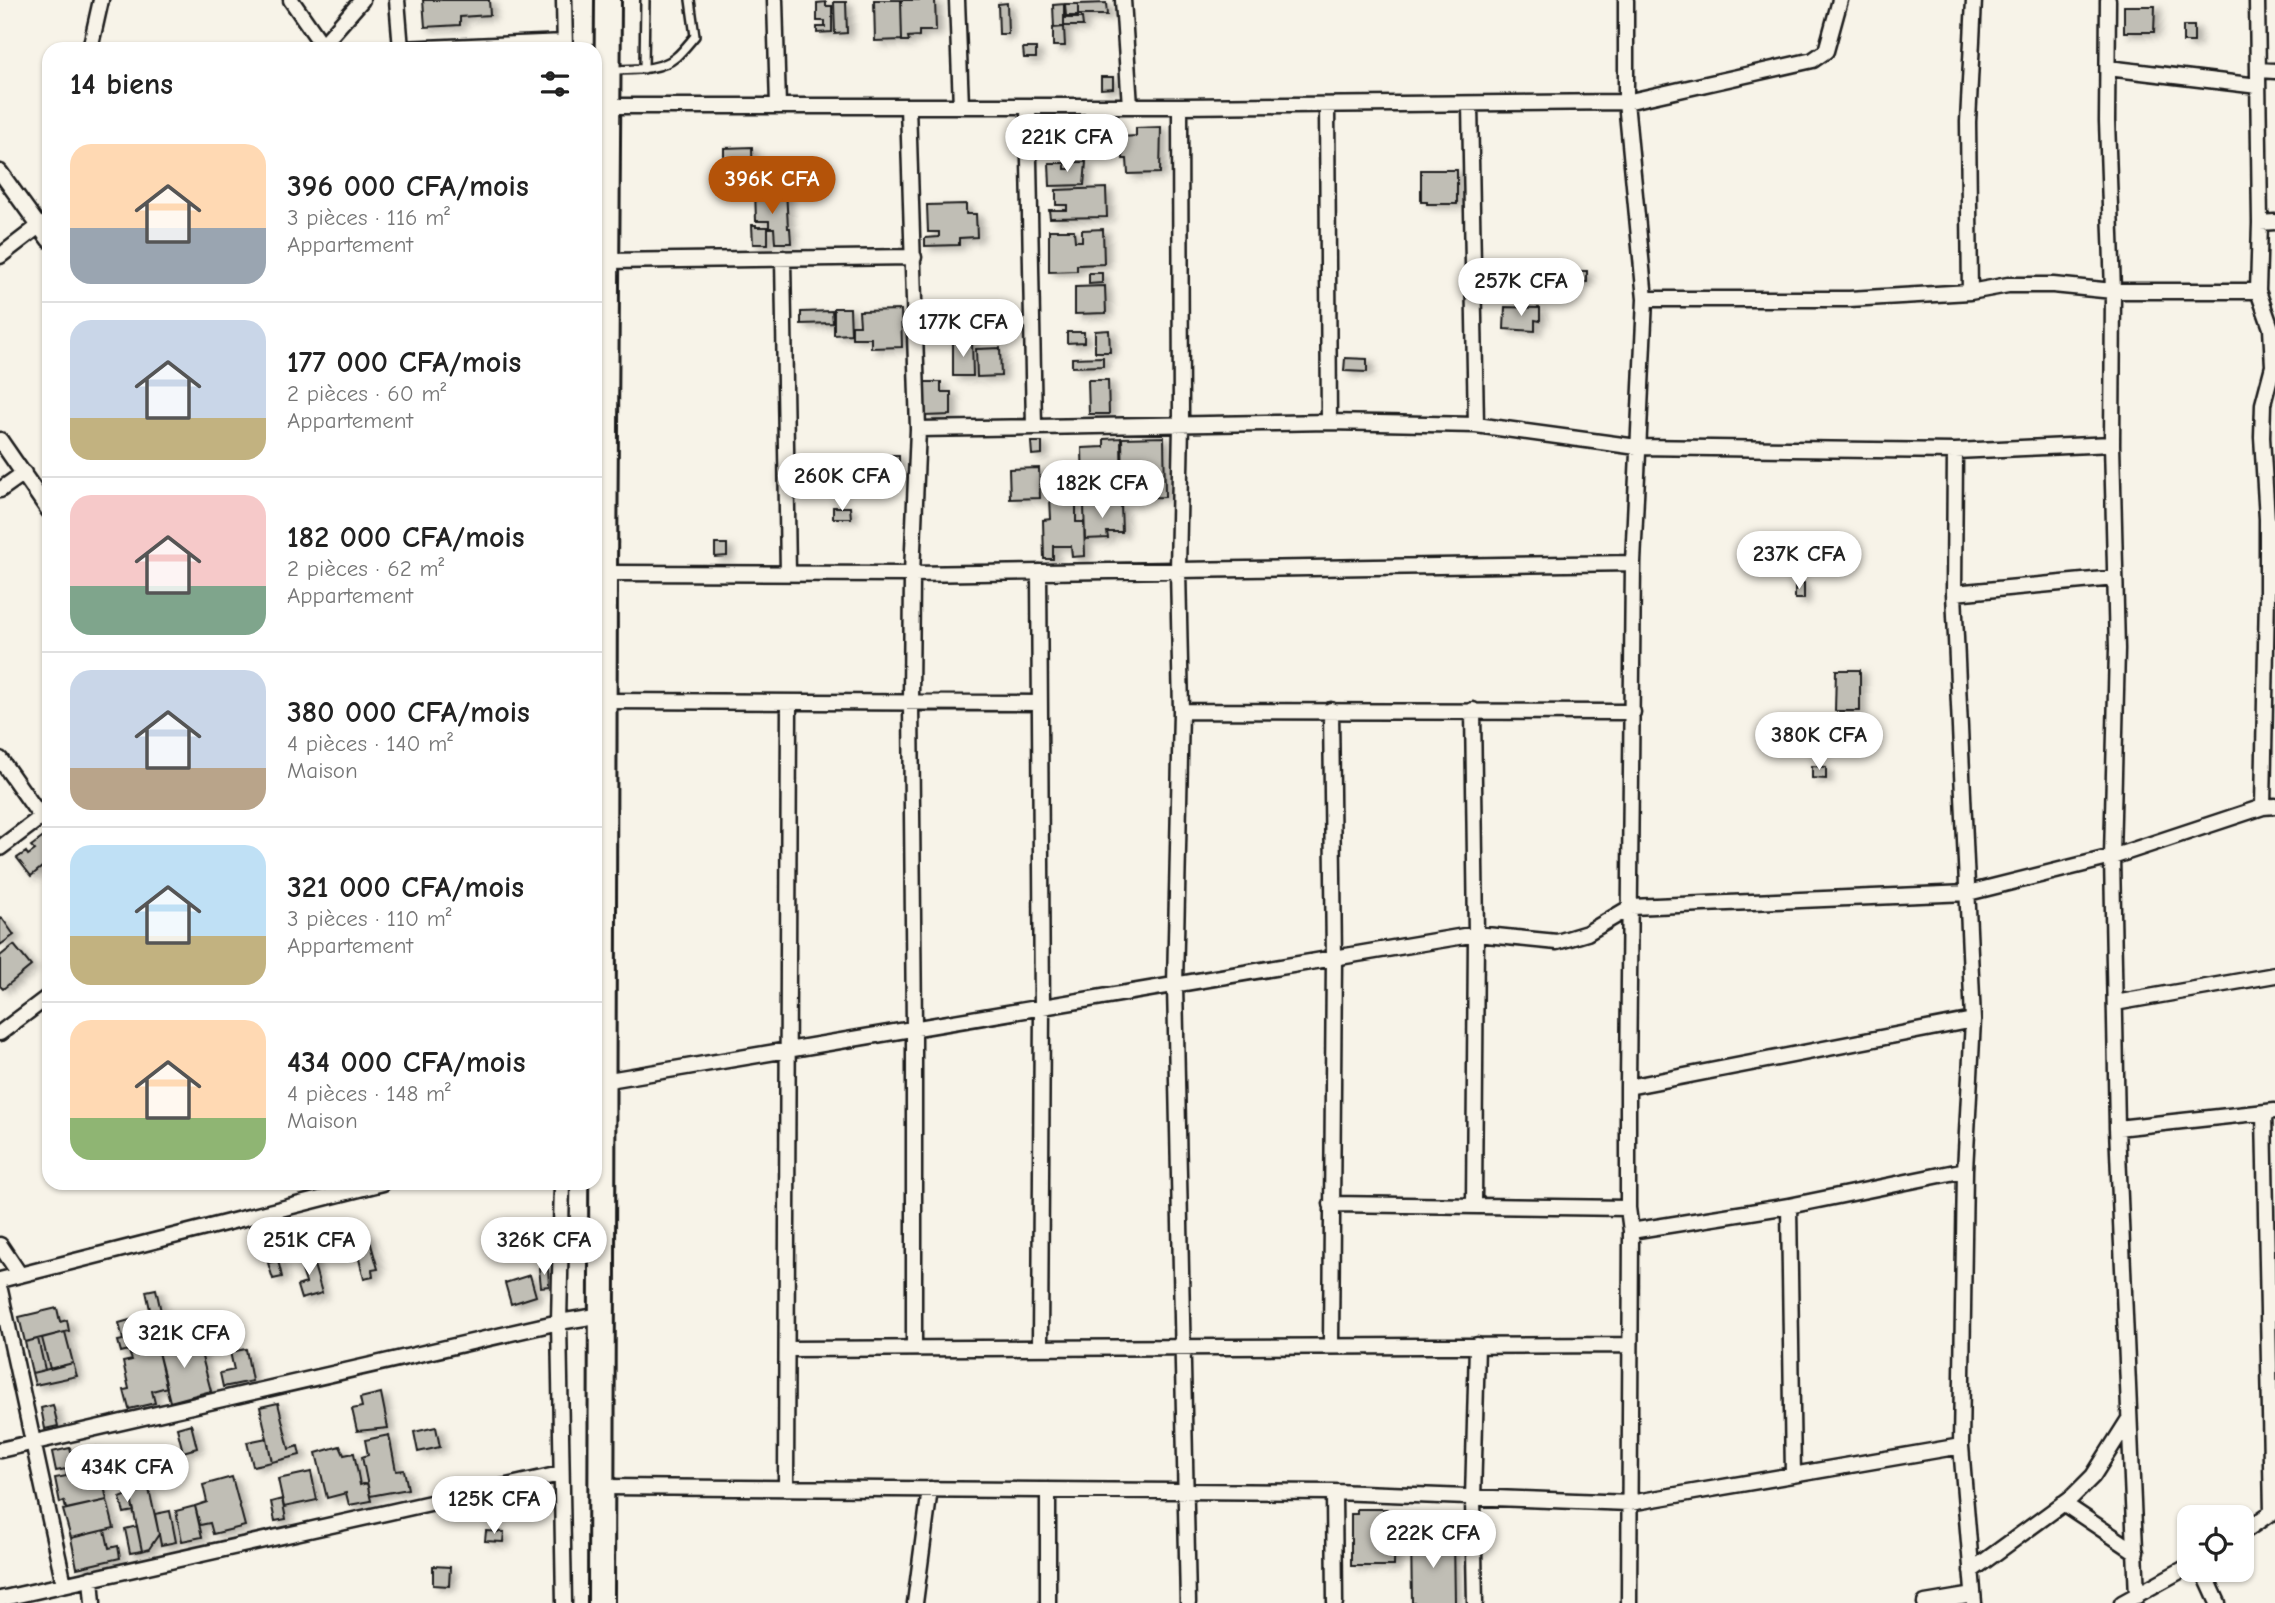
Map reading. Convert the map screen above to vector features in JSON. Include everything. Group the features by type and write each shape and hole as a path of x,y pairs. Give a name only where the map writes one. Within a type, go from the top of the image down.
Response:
{"highway":[{"path":"602,370 606,261 608,0"},
{"path":"602,456 602,1093"},
{"path":"600,1190 603,1315 601,1603"}],"street":[{"path":"92,42 101,0"},
{"path":"291,0 318,42"},
{"path":"327,42 362,0"},
{"path":"397,0 400,42"},
{"path":"564,0 565,42"},
{"path":"775,0 778,106"},
{"path":"957,0 961,106"},
{"path":"1123,0 1130,106"},
{"path":"1626,0 1626,102 1646,299 1633,563 1628,1087 1629,1603"},
{"path":"608,106 1180,107 1626,102 1813,60 1826,51 1840,0"},
{"path":"1970,292 1968,122 1974,0"},
{"path":"2108,0 2108,158 2113,291 2112,444 2117,649 2112,857 2117,1128 2137,1596"},
{"path":"603,1081 1476,934 1557,942 1587,933 1631,907 1968,892 2112,857 2269,806 2271,515 2262,426 2263,404 2273,366 2271,328 2258,291 2268,223 2258,86 2258,0"},
{"path":"2108,68 2258,86"},
{"path":"2258,70 2275,71"},
{"path":"1470,103 1476,425"},
{"path":"1327,105 1329,422"},
{"path":"908,106 918,429 912,574 911,702 914,1348"},
{"path":"1028,106 1034,427"},
{"path":"1180,107 1181,424 1178,570 1181,711 1175,985 1188,1603"},
{"path":"0,172 42,222"},
{"path":"0,256 42,225"},
{"path":"606,261 914,257"},
{"path":"783,258 788,573"},
{"path":"1646,299 1849,299 1970,292 2008,285 2053,285 2113,291 2258,291"},
{"path":"918,429 1329,422 1476,425 1637,447 1955,451 2112,444"},
{"path":"0,440 42,500"},
{"path":"1925,1603 1973,1599 1961,1446 1965,1170 1973,1020 1954,593 1955,451"},
{"path":"0,490 24,473"},
{"path":"604,573 912,574 1633,563"},
{"path":"1039,572 1042,1007 1040,1348"},
{"path":"1954,593 2115,578"},
{"path":"603,701 1039,703"},
{"path":"786,1488 789,703"},
{"path":"1331,710 1334,958 1331,1346"},
{"path":"1473,710 1476,934 1474,1206"},
{"path":"1181,711 1633,712"},
{"path":"0,759 42,810"},
{"path":"0,848 42,816"},
{"path":"2116,1003 2275,975"},
{"path":"0,1033 42,1005"},
{"path":"1628,1087 1973,1020"},
{"path":"2117,1128 2269,1112 2274,1511 2254,1525"},
{"path":"1630,1231 1789,1206 1965,1170"},
{"path":"0,1280 355,1190"},
{"path":"562,1190 559,1322 564,1603"},
{"path":"1331,1204 1628,1208"},
{"path":"1789,1206 1793,1475"},
{"path":"0,1245 20,1275"},
{"path":"0,1290 64,1584"},
{"path":"0,1450 559,1322 603,1315"},
{"path":"1475,1603 1476,1345"},
{"path":"787,1349 1628,1345"},
{"path":"1971,1571 2063,1503 2093,1476 2129,1418"},
{"path":"603,1487 1334,1492 1630,1503 1961,1446"},
{"path":"0,1599 560,1474"},
{"path":"915,1603 930,1489"},
{"path":"1048,1490 1048,1603"},
{"path":"1334,1492 1335,1603"},
{"path":"2063,1503 2136,1552"},
{"path":"2122,1603 2177,1573"},
{"path":"91,1578 93,1603"},
{"path":"2208,1582 2218,1603"}],"lane":[{"path":"644,69 645,0"},
{"path":"608,70 644,69 666,64 677,57 695,36 690,0"}],"building":[{"path":"423,0 489,0 490,15 460,17 460,25 425,27"},
{"path":"874,0 901,0 902,40 875,41"},
{"path":"901,0 935,0 936,31 919,31 919,36 908,37 909,41 902,41"},
{"path":"826,2 826,6 832,6 832,32 817,33 817,27 825,27 825,21 817,21 817,3"},
{"path":"834,2 846,2 847,33 835,34"},
{"path":"1007,3 1008,34 999,34 998,4"},
{"path":"1106,3 1107,15 1078,15 1078,4"},
{"path":"1064,4 1064,27 1054,28 1053,5"},
{"path":"1065,4 1078,4 1078,16 1066,16"},
{"path":"2124,6 2155,6 2154,32 2124,32"},
{"path":"1064,18 1082,18 1083,26 1064,26"},
{"path":"2183,26 2194,26 2194,42 2183,42"},
{"path":"1053,27 1064,27 1065,46 1053,46"},
{"path":"1023,48 1036,48 1036,58 1024,58"},
{"path":"1101,77 1113,77 1113,88 1101,89"},
{"path":"1161,127 1160,173 1128,174 1127,159 1123,159 1122,137 1136,136 1136,128"},
{"path":"752,147 753,185 719,186 719,176 730,175 730,159 724,159 724,148"},
{"path":"1072,162 1086,162 1084,185 1050,186 1049,163 1065,163 1065,169 1072,169"},
{"path":"1421,170 1457,170 1457,204 1421,202"},
{"path":"1106,188 1107,217 1050,218 1049,210 1067,210 1067,205 1056,205 1056,190"},
{"path":"786,189 791,243 775,243 774,228 768,228 768,244 753,244 752,225 769,227 769,221 756,221 755,190"},
{"path":"966,204 966,214 976,214 977,237 959,238 959,245 925,246 925,238 939,237 939,232 928,232 927,205"},
{"path":"1103,229 1104,264 1077,265 1077,271 1049,272 1049,230 1074,230 1075,241 1082,241 1082,230"},
{"path":"1575,271 1587,271 1587,282 1575,282"},
{"path":"1089,273 1102,273 1102,283 1089,284"},
{"path":"1105,286 1106,313 1075,314 1075,287"},
{"path":"1505,307 1540,308 1540,321 1535,320 1535,331 1504,329"},
{"path":"834,308 850,308 851,334 834,335"},
{"path":"901,310 902,347 871,348 871,338 852,338 852,325 860,325 859,311"},
{"path":"832,311 833,323 801,324 801,312"},
{"path":"1109,330 1110,352 1095,352 1095,331"},
{"path":"1067,332 1084,332 1084,342 1067,343"},
{"path":"953,341 972,341 973,376 953,376"},
{"path":"1000,348 1001,376 977,377 976,349"},
{"path":"1103,357 1103,366 1072,367 1072,358"},
{"path":"1345,358 1367,359 1367,372 1344,371"},
{"path":"1088,380 1108,380 1109,414 1089,414"},
{"path":"924,382 941,382 941,392 951,392 951,415 925,416"},
{"path":"1164,437 1165,497 1122,498 1121,438"},
{"path":"1122,438 1123,488 1083,489 1082,448 1104,447 1104,439"},
{"path":"1031,442 1042,442 1042,454 1032,455"},
{"path":"886,455 899,455 899,479 886,479"},
{"path":"1039,468 1040,498 1010,499 1009,469"},
{"path":"1084,497 1084,504 1076,504 1076,522 1084,522 1085,556 1072,557 1071,546 1053,546 1053,559 1044,559 1043,520 1051,519 1050,498"},
{"path":"1121,504 1122,532 1107,532 1108,538 1085,539 1084,505"},
{"path":"833,507 850,507 851,518 833,518"},
{"path":"715,544 727,544 727,556 715,557"},
{"path":"1795,583 1804,583 1804,599 1795,599"},
{"path":"1836,670 1860,670 1860,711 1835,711"},
{"path":"1812,766 1826,767 1826,779 1812,778"},
{"path":"42,838 42,867 31,876 17,858 35,850 31,846"},
{"path":"2,918 14,935 0,945 0,920"},
{"path":"14,945 31,966 3,989 0,986 0,956"},
{"path":"368,1234 378,1269 372,1270 373,1277 364,1279 354,1239"},
{"path":"310,1251 322,1293 301,1299 297,1286 306,1283 297,1255"},
{"path":"278,1260 282,1277 273,1279 268,1263"},
{"path":"539,1268 548,1268 549,1286 541,1287"},
{"path":"530,1275 536,1296 511,1304 505,1283"},
{"path":"156,1289 166,1334 156,1337 146,1291"},
{"path":"57,1308 60,1322 67,1320 69,1331 25,1342 19,1317"},
{"path":"151,1314 157,1348 130,1355 129,1350 121,1352 118,1341 123,1340 119,1323"},
{"path":"65,1332 73,1363 50,1369 42,1338"},
{"path":"197,1338 211,1391 170,1402 157,1348"},
{"path":"38,1339 45,1370 32,1373 25,1342"},
{"path":"157,1348 167,1387 152,1391 155,1403 129,1409 124,1390 129,1389 123,1362 132,1360 130,1355"},
{"path":"246,1349 252,1381 223,1387 220,1373 234,1370 230,1352"},
{"path":"73,1363 77,1376 35,1385 32,1373"},
{"path":"381,1393 388,1428 357,1431 352,1409 362,1407 360,1398"},
{"path":"278,1403 289,1449 298,1446 300,1455 272,1462 260,1407"},
{"path":"53,1405 58,1426 45,1429 41,1408"},
{"path":"191,1424 197,1448 183,1452 177,1428"},
{"path":"436,1427 440,1447 418,1452 414,1432"},
{"path":"389,1435 396,1471 404,1470 408,1489 370,1496 362,1457 368,1455 365,1440"},
{"path":"267,1438 272,1462 253,1466 247,1442"},
{"path":"340,1446 344,1455 354,1453 360,1485 367,1483 371,1501 349,1505 346,1493 327,1498 316,1453"},
{"path":"96,1447 107,1500 66,1509 64,1501 60,1503 55,1478 67,1476 66,1469 56,1471 52,1452 70,1448 71,1452"},
{"path":"311,1472 317,1500 284,1507 278,1479"},
{"path":"232,1477 245,1526 213,1534 210,1523 200,1525 195,1506 207,1502 203,1485"},
{"path":"149,1489 159,1534 149,1549 142,1551 130,1494"},
{"path":"130,1494 134,1511 124,1513 120,1498"},
{"path":"282,1499 286,1519 275,1521 271,1502"},
{"path":"107,1500 114,1528 71,1538 63,1510"},
{"path":"195,1506 202,1537 182,1541 176,1511"},
{"path":"1357,1509 1387,1509 1387,1515 1395,1514 1394,1566 1351,1566 1351,1514 1357,1514"},
{"path":"170,1511 176,1542 161,1545 155,1514"},
{"path":"137,1526 142,1551 130,1553 125,1529"},
{"path":"105,1530 109,1548 118,1546 120,1558 77,1568 71,1538"},
{"path":"486,1531 504,1532 503,1542 485,1541"},
{"path":"1411,1537 1454,1537 1455,1603 1412,1603"},
{"path":"433,1566 450,1567 449,1586 433,1585"}]}
